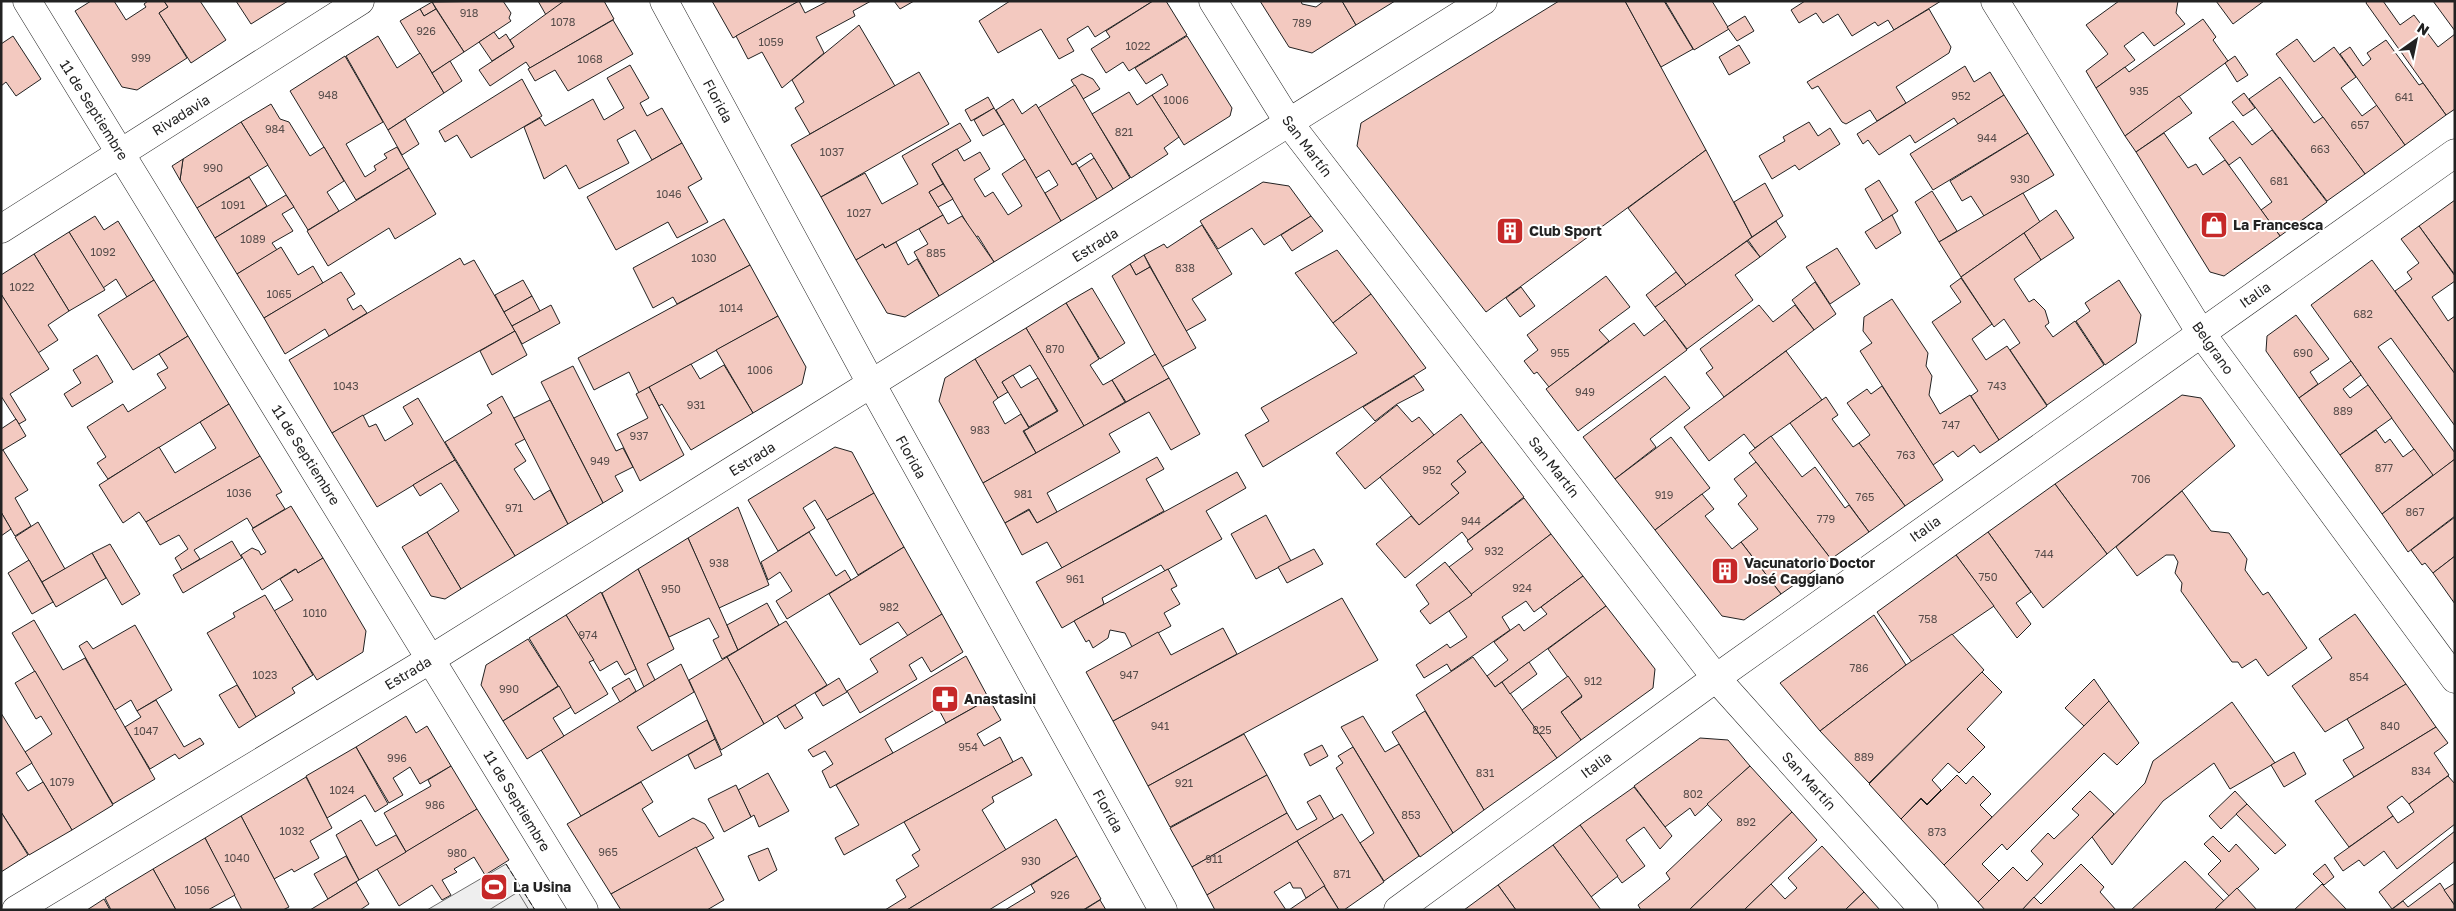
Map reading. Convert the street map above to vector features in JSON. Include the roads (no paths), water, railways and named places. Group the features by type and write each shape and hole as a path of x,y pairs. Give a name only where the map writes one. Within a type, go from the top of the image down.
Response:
{"street":[{"name":"11 de Septiembre","path":"27,1 432,659 584,910"},
{"name":"Rivadavia","path":"1,229 360,1"},
{"name":"Florida","path":"664,1 872,385 1162,910"},
{"name":"San Martín","path":"1213,1 1289,123 1716,678 1924,910"},
{"name":"Estrada","path":"16,910 432,659 1483,1"},
{"name":"Belgrano","path":"1994,1 2201,333 2455,679"},
{"name":"Italia","path":"1398,910 1716,678 2455,153"}],"place":[{"name":"La Francesca","path":"2214,225"},
{"name":"Club Sport","path":"1510,231"},
{"name":"Vacunatorio Doctor José Caggiano","path":"1725,571"},
{"name":"Anastasini","path":"945,699"},
{"name":"La Usina","path":"494,887"}]}
